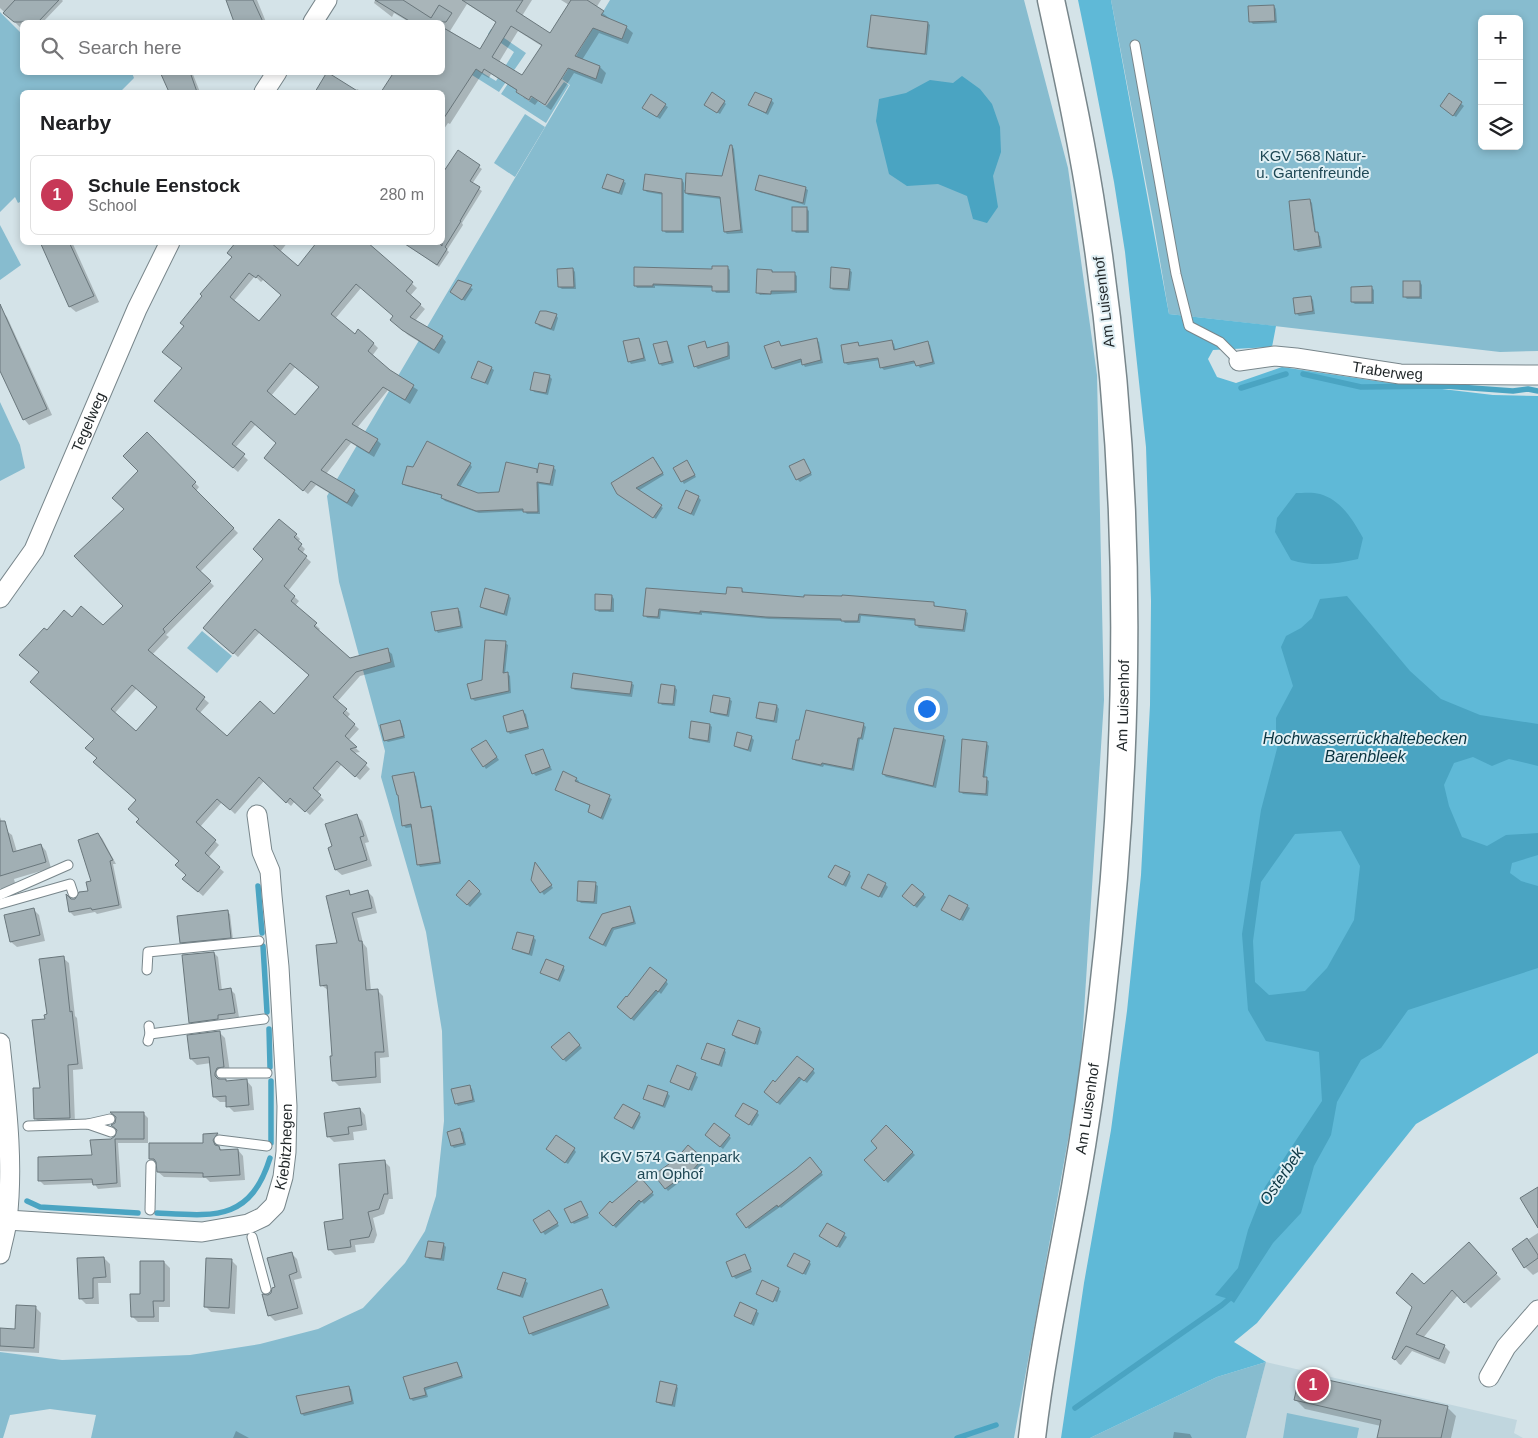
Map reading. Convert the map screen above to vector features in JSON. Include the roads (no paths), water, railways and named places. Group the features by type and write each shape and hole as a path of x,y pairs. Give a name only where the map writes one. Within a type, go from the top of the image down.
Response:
{"main road":[{"name":"Am Luisenhof","path":"1032,1438 1047,1333 1076,1183 1102,1002 1119,811 1124,648 1122,521 1111,362 1095,224 1075,109 1051,0"}],"street":[{"path":"314,20 327,0"},
{"path":"265,90 275,75"},
{"name":"Tegelweg","path":"0,598 34,550 137,309 169,245"},
{"name":"Traberweg","path":"1239,362 1275,356 1400,374 1538,374"},
{"name":"Kiebitzhegen","path":"7,1220 202,1232 248,1224 263,1217 275,1205 284,1168 287,1106 280,976 270,870 262,852 257,815"},
{"path":"0,1043 8,1117 9,1186 7,1220 0,1254"},
{"path":"1489,1377 1506,1347 1538,1310"}],"lane":[{"path":"1135,44 1176,274 1189,326 1220,342 1239,362"},
{"path":"0,895 68,865"},
{"path":"0,904 70,884 73,893"},
{"path":"147,970 145,949 256,940"},
{"path":"149,1033 264,1019"},
{"path":"222,1073 267,1073"},
{"path":"28,1126 88,1124 110,1119"},
{"path":"88,1124 111,1132"},
{"path":"219,1140 268,1146"},
{"path":"150,1210 151,1165"},
{"path":"252,1237 266,1289"}],"water":[{"path":"962,76 980,89 992,104 1000,127 1001,152 993,176 998,207 987,223 973,219 967,196 938,184 907,186 889,174 876,121 879,99 906,93 930,80 953,83"},
{"path":"1296,493 1320,494 1334,501 1346,512 1363,538 1358,559 1325,564 1308,564 1291,560 1275,532 1277,518"},
{"name":"Hochwasserrückhaltebecken Barenbleek","path":"1347,596 1410,671 1441,699 1480,715 1538,724 1538,766 1509,759 1492,766 1473,757 1454,763 1444,785 1449,806 1462,837 1487,846 1506,835 1538,833 1538,855 1512,863 1510,873 1521,881 1538,886 1538,968 1408,1010 1381,1048 1361,1060 1337,1102 1331,1135 1314,1166 1301,1213 1273,1243 1234,1303 1229,1299 1215,1295 1238,1268 1248,1230 1265,1187 1322,1101 1319,1052 1266,1041 1248,1010 1242,934 1261,810 1279,741 1276,718 1293,686 1281,647 1286,636 1301,628 1312,618 1320,599","holes":["1341,831 1360,866 1354,920 1327,968 1305,991 1269,995 1255,982 1253,941 1261,882 1295,834"]}],"waterway":[{"path":"1241,388 1286,374"},
{"path":"1303,374 1361,387 1445,386 1538,391"},
{"path":"258,886 262,933"},
{"path":"263,946 267,1012"},
{"path":"269,1029 270,1067"},
{"path":"271,1081 271,1143"},
{"path":"157,1213 196,1215 227,1211 240,1204 252,1194 262,1179 270,1158"},
{"path":"27,1201 40,1207 138,1213"},
{"name":"Osterbek","path":"1075,1408 1222,1305 1229,1299 1232,1293"},
{"name":"Osterbek","path":"957,1438 996,1425"}],"place":[{"name":"Schule Eenstock","path":"1313,1385"}],"park label":[{"name":"KGV 568 Natur- u. Gartenfreunde","path":"1313,164"},
{"name":"KGV 574 Gartenpark am Ophof","path":"670,1166"}]}
